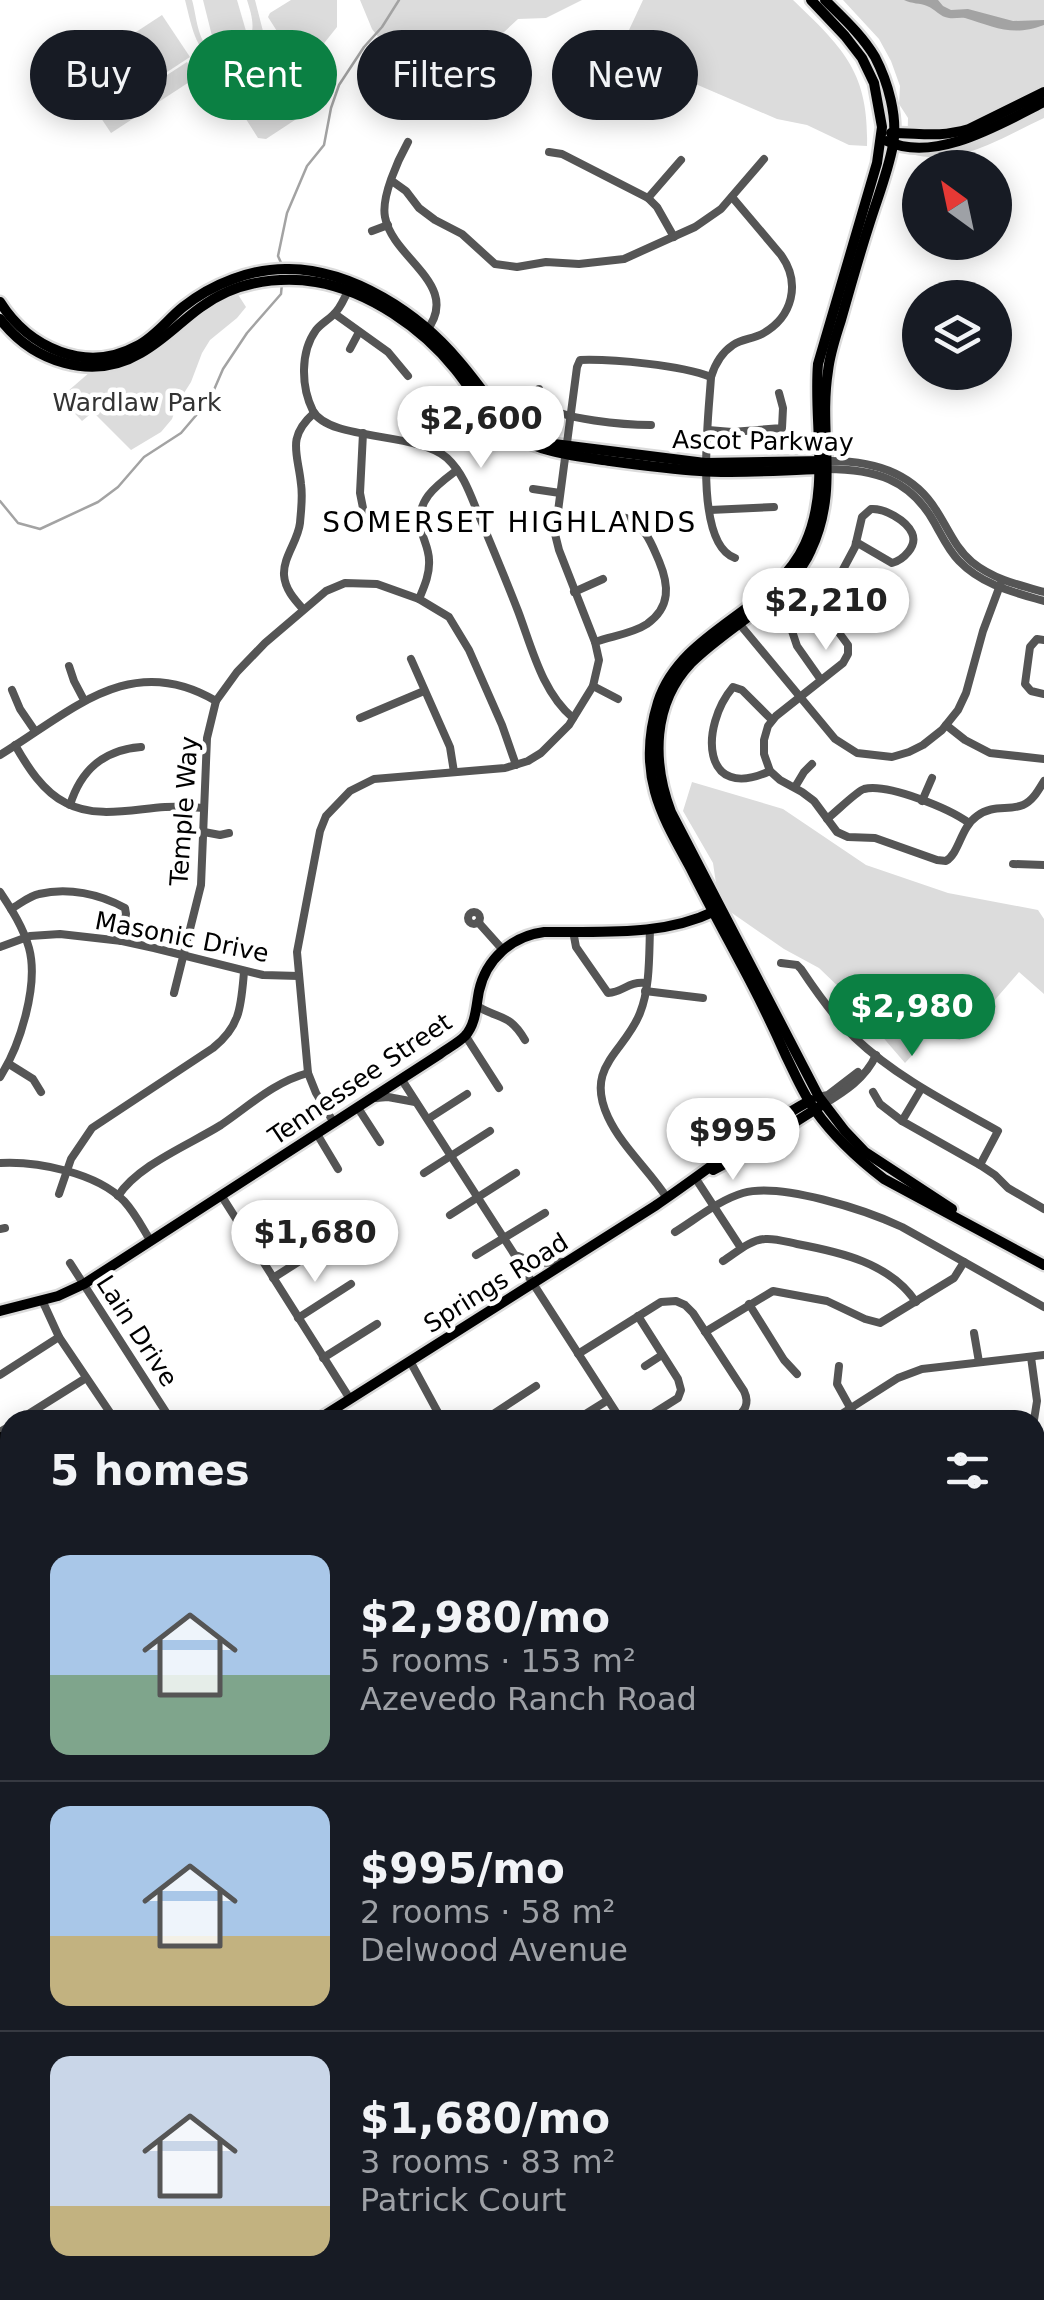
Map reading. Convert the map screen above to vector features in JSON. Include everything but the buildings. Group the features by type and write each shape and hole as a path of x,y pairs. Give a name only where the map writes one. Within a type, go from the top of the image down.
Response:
{"main road":[{"path":"810,0 845,36 869,71 878,98 882,138 818,364 816,388 823,465"},
{"path":"825,0 860,34 874,56 890,99 893,138 828,366 817,508 805,544 781,579 737,621 693,650 664,686 652,727 649,756 655,793 664,818 817,1103 864,1152 976,1228 1044,1266"},
{"path":"882,138 958,132 1044,92"},
{"path":"893,138 918,146 958,142 1044,102"},
{"name":"Ascot Parkway","path":"0,319 25,345 52,360 80,366 107,365 142,353 190,313 227,292 275,275"},
{"name":"Ascot Parkway","path":"0,302 16,324 39,343 67,355 103,357 136,347 185,306 236,278 334,276 350,287 390,302 424,333 500,426 536,446 705,468 823,465"},
{"path":"503,950 534,933 650,930 680,925 716,910"},
{"name":"Tennessee Street","path":"0,1311 84,1284 465,1036 487,970 503,950"},
{"name":"Springs Road","path":"333,1410 696,1178 738,1157 817,1103"}],"street":[{"path":"408,142 399,158 384,213 396,243 435,292 432,323 424,333"},
{"path":"550,152 562,154 648,198 658,207 674,237"},
{"path":"392,180 435,220 462,234 495,264 579,264 624,259 710,218 764,159"},
{"path":"648,198 681,160"},
{"path":"732,197 788,265 793,290 780,320 759,335 729,348 711,376 705,490 720,546 728,556 736,558"},
{"path":"372,231 388,226"},
{"path":"350,287 334,314 316,331 305,356 306,387 314,413 328,424 430,447 447,458 468,487 552,696 573,718"},
{"path":"334,314 388,352 408,376"},
{"path":"350,349 359,332"},
{"path":"334,1123 308,1073 297,964 320,831 333,806 350,790 374,779 516,765 549,747 593,686 599,660 555,534 580,360 682,369 711,376"},
{"path":"538,390 542,404 562,414 652,424"},
{"path":"708,430 782,428 779,393"},
{"path":"303,609 288,589 284,570 299,531 302,509 295,442 299,429 314,413"},
{"path":"363,433 360,493 364,513"},
{"name":"Ascot Parkway","path":"823,465 868,471 892,480 927,511 947,546 979,577 1044,601"},
{"path":"419,600 430,561 420,526 424,502 433,488 457,470"},
{"path":"533,489 560,493"},
{"path":"710,510 774,506"},
{"path":"821,680 797,646 792,631 840,577 862,517 880,508 913,534 912,545 903,559 892,563 856,542"},
{"path":"594,642 650,622 668,594 651,542 644,531 626,518"},
{"path":"840,577 866,595 872,606"},
{"path":"574,592 602,580"},
{"name":"Temple Way","path":"174,993 201,885 207,738 216,701 251,656 326,591 345,584 377,584 449,617 494,706 516,765"},
{"name":"Ascot Parkway","path":"1000,584 1044,592"},
{"path":"737,621 835,739 864,755 885,757 909,752 934,738 964,700 1000,584"},
{"path":"818,604 844,639 848,649 843,663 772,720 763,746 770,771 814,800 842,835 876,838 942,861 950,860 969,824 986,811 1024,805 1044,781"},
{"path":"1044,640 1037,639 1030,647 1025,684 1044,694"},
{"path":"411,659 450,747 454,772"},
{"path":"69,666 84,700"},
{"path":"0,754 84,700 109,689 154,681 189,687 216,701"},
{"path":"593,686 618,699"},
{"path":"770,771 746,780 729,778 716,763 712,735 719,706 733,687 742,690 772,720"},
{"path":"12,690 35,731"},
{"path":"360,718 424,691"},
{"path":"946,725 990,753 1044,759"},
{"path":"14,746 49,791 70,805 107,812 170,806 204,808"},
{"path":"70,805 90,767 118,752 141,747"},
{"path":"795,787 812,764"},
{"path":"922,801 932,778"},
{"path":"827,819 864,789 882,788 954,814 969,824"},
{"path":"204,832 230,833"},
{"path":"1013,864 1044,865"},
{"path":"0,892 26,937 32,967 17,1046 0,1077"},
{"path":"11,910 41,893 98,895 125,908 120,941"},
{"path":"478,922 503,950"},
{"path":"650,930 646,987 637,1020 606,1066 602,1098 613,1127 666,1198"},
{"name":"Masonic Drive","path":"0,946 26,937 60,934 120,941 263,976 299,976"},
{"path":"574,934 576,947 608,994 636,982 703,998"},
{"path":"781,963 797,965 840,1021 876,1056 922,1089 998,1131 980,1165"},
{"path":"60,1194 78,1147 92,1128 231,1032 244,972"},
{"path":"477,1006 512,1022 526,1040"},
{"path":"465,1036 499,1088"},
{"name":"Springs Road","path":"817,1103 854,1083 876,1056"},
{"path":"8,1064 33,1079 41,1092"},
{"path":"118,1196 142,1172 270,1090 308,1073"},
{"path":"402,1080 614,1410"},
{"path":"902,1122 922,1089"},
{"path":"873,1092 880,1104 902,1122 980,1165 1008,1188 1044,1209"},
{"path":"428,1119 466,1094"},
{"path":"372,1099 388,1097 415,1102"},
{"path":"358,1108 380,1142"},
{"path":"424,1173 490,1131"},
{"path":"317,1134 338,1168"},
{"path":"0,1163 36,1164 104,1187 130,1208 150,1240"},
{"path":"450,1214 516,1173"},
{"path":"696,1178 742,1248"},
{"path":"675,1232 735,1195 762,1189 832,1202 890,1221 1044,1308"},
{"path":"221,1196 350,1399"},
{"path":"247,1237 300,1205"},
{"path":"476,1255 544,1212"},
{"path":"723,1261 751,1242 766,1239 838,1253 900,1282 916,1302"},
{"path":"273,1278 325,1245"},
{"path":"516,1256 537,1263 567,1261"},
{"path":"706,1332 768,1293 781,1291 827,1301 876,1324 954,1278 964,1262"},
{"name":"Lain Drive","path":"70,1263 165,1410"},
{"path":"298,1318 351,1284"},
{"path":"42,1300 59,1337 106,1410"},
{"path":"578,1354 660,1302 676,1301 694,1313 747,1398 743,1410"},
{"path":"749,1304 796,1374"},
{"path":"638,1316 680,1386 680,1394 657,1410"},
{"path":"324,1358 377,1324"},
{"path":"974,1333 979,1362"},
{"path":"0,1374 59,1337"},
{"path":"644,1366 662,1355"},
{"path":"847,1410 910,1373 1044,1355"},
{"path":"1031,1357 1038,1410"},
{"path":"410,1361 437,1410"},
{"path":"839,1366 837,1384 850,1408"},
{"path":"36,1410 86,1378"},
{"path":"499,1410 536,1386"},
{"path":"592,1410 608,1400"}],"green space":[{"path":"185,0 192,0 199,30 193,30"},
{"path":"203,0 237,0 246,30 210,30"},
{"path":"247,0 255,0 263,30 252,30"},
{"path":"291,0 337,0 337,27 276,30 268,17"},
{"path":"360,0 582,0 546,18 518,19 506,30 372,29"},
{"path":"643,0 793,0 850,63 863,99 867,146 849,145 807,125 777,119 698,85 698,30 629,30"},
{"path":"843,0 1044,0 1044,118 975,150 907,150 908,118 899,104 900,86 879,39"},
{"path":"162,15 187,52 187,59 167,72 167,30 139,30"},
{"path":"187,62 187,84 167,97 167,75"},
{"path":"102,120 131,120 111,133"},
{"path":"246,120 295,120 266,139 258,138"},
{"name":"Wardlaw Park","path":"237,293 246,307 210,340 172,419 161,432 131,450 93,412 82,421 60,398 90,372 138,362 186,323"},
{"path":"692,782 783,809 866,865 948,893 1038,910 1044,919 1044,994 1019,972 960,1040 926,1033 905,1063 819,968 719,904 713,863 683,811"}],"shaded area":[{"path":"904,0 938,0 951,10 968,9 1013,21 1044,20 1044,25 1004,29 946,17 927,6"}],"waterway":[{"path":"282,265 278,256 287,213 307,166 324,145 339,85 399,0"},
{"path":"0,501 18,523 40,529 98,502 118,487 144,457 181,433 210,399 223,369 247,333 281,294 282,283"}],"district":[{"name":"SOMERSET HIGHLANDS","path":"510,522"}]}
